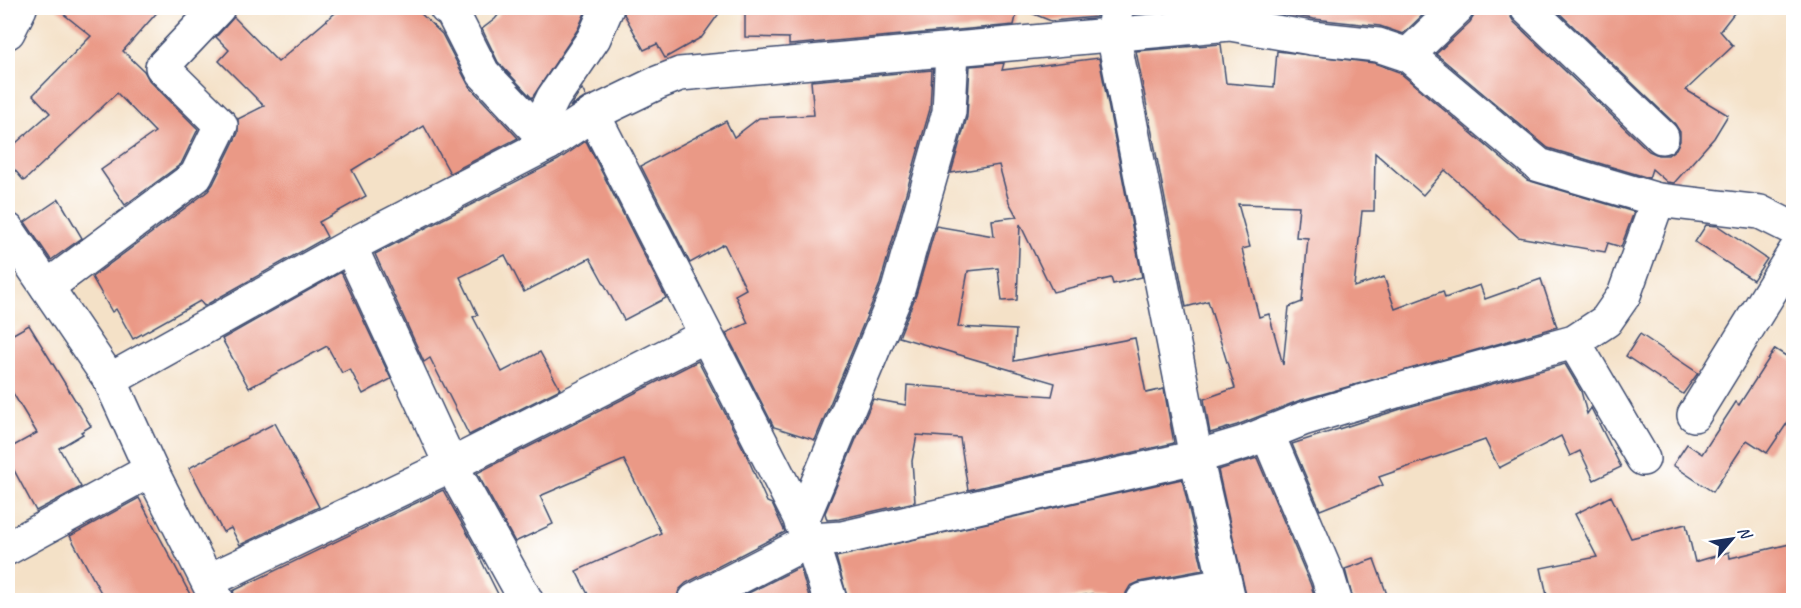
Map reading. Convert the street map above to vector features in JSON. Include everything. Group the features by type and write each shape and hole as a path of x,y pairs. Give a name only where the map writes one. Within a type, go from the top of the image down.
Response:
{"street":[{"path":"8,32 20,8"},
{"path":"47,287 196,176 221,126 162,67 219,8"},
{"path":"447,8 452,12 483,73 543,136"},
{"path":"543,136 553,98 594,38 607,8"},
{"path":"1408,55 1457,8"},
{"path":"1527,8 1662,137"},
{"path":"110,380 543,136 680,74 952,51 1114,21 1230,24 1311,38 1378,45 1408,55 1539,165 1658,200 1760,212 1794,230"},
{"path":"1114,21 1196,457 1227,593 1143,600"},
{"path":"695,600 806,532 898,290 949,112 952,51"},
{"path":"593,114 806,532 830,600"},
{"path":"806,532 842,538 1196,457 1243,443 1303,419 1574,342 1606,321 1624,295 1658,200"},
{"path":"8,230 110,380 150,470 213,591 451,465 705,336"},
{"path":"350,246 451,465 526,600"},
{"path":"1694,415 1794,253"},
{"path":"1574,342 1643,459"},
{"path":"1267,433 1328,576 1335,600"},
{"path":"8,548 150,470"}],"building":[{"path":"56,8 161,8 123,51 198,129 181,164 125,205 101,170 155,132 117,93 24,181 8,162 8,150 50,113 33,95 91,36"},
{"path":"341,8 415,8 442,34 469,86 518,138 450,173 424,126 352,170 366,196 319,222 327,237 204,306 200,301 133,339 116,309 112,312 92,277 208,191 238,133 238,119 264,106 219,61 229,50 216,37 234,17 278,62"},
{"path":"504,8 587,8 578,29 532,98 498,62 482,29"},
{"path":"625,8 723,8 702,37 665,58 657,44 644,50 624,14"},
{"path":"745,8 1018,8 1014,25 789,45 789,38 745,37"},
{"path":"1019,8 1097,8 1096,17 1051,21"},
{"path":"1134,8 1173,8 1173,10 1134,14"},
{"path":"1262,8 1430,8 1403,34 1380,26 1314,19 1267,11"},
{"path":"1475,8 1509,8 1509,14 1514,22 1649,151 1658,155 1668,155 1676,149 1680,141 1680,132 1675,124 1554,8 1738,8 1720,31 1733,46 1686,90 1728,115 1714,138 1674,183 1667,182 1652,169 1649,178 1548,148 1436,54 1470,22 1475,14"},
{"path":"1221,44 1226,83 1274,87 1277,51 1374,63 1399,72 1527,180 1634,212 1621,247 1608,243 1605,252 1518,237 1445,170 1423,195 1375,153 1374,211 1362,211 1354,287 1384,277 1395,309 1443,291 1445,298 1480,285 1485,299 1541,279 1557,327 1298,401 1210,433 1204,399 1235,388 1208,301 1186,307 1136,51","holes":["1238,204 1299,206 1296,237 1308,238 1302,302 1289,307 1283,365 1269,314 1259,317 1242,249 1250,247"]},
{"path":"1099,58 1142,277 1113,284 1111,278 1053,292 1020,224 1017,300 1002,301 998,268 968,271 958,327 1016,330 1014,361 1135,338 1146,393 1164,389 1174,443 968,490 960,438 917,435 912,461 915,502 827,520 825,513 873,399 906,405 907,385 1052,396 1055,383 899,337 916,295 936,226 994,236 992,220 1017,217 1009,202 999,165 951,173 967,117 970,66 1004,63 1002,70"},
{"path":"932,70 930,109 880,284 815,440 774,427 726,333 748,323 735,295 746,289 724,244 690,263 641,166 726,121 734,137 759,118 814,115 811,81"},
{"path":"582,89 586,97 570,107"},
{"path":"586,141 666,298 624,320 590,258 524,292 505,255 460,277 478,315 473,317 502,372 540,352 560,389 469,435 430,358 424,362 375,254 558,160"},
{"path":"59,199 82,238 51,260 25,222"},
{"path":"1706,225 1718,226 1767,259 1753,280 1695,242"},
{"path":"341,272 391,379 363,394 350,369 342,373 327,346 249,388 222,339"},
{"path":"29,325 91,426 81,432 83,434 59,448 81,487 36,511 8,459 8,449 37,433 8,385 8,337"},
{"path":"1640,334 1698,373 1683,394 1626,356"},
{"path":"1775,349 1794,361 1794,413 1767,453 1747,440 1713,492 1673,465 1687,444 1702,454 1736,402 1739,405"},
{"path":"698,361 746,454 767,502 772,504 785,532 686,583 679,590 676,600 591,600 576,571 661,533 624,460 540,496 553,524 515,542 477,473"},
{"path":"1565,364 1581,391 1587,414 1591,408 1621,467 1594,480 1580,451 1570,456 1561,436 1499,468 1485,440 1379,477 1383,485 1320,510 1292,444 1401,409"},
{"path":"275,423 319,507 240,545 231,528 223,532 189,468"},
{"path":"1257,458 1316,600 1247,600 1218,470"},
{"path":"1182,479 1203,570 1139,582 1130,586 1125,600 1107,600 1106,595 1092,597 1092,594 1059,600 848,600 836,557"},
{"path":"443,490 481,558 501,600 236,600 233,591"},
{"path":"1611,496 1631,538 1686,524 1695,562 1729,552 1730,558 1794,543 1794,600 1548,600 1541,568 1597,557 1575,514"},
{"path":"139,498 193,600 105,600 70,536"},
{"path":"1374,559 1389,600 1353,600 1345,569"},
{"path":"800,567 810,600 735,600"}]}
